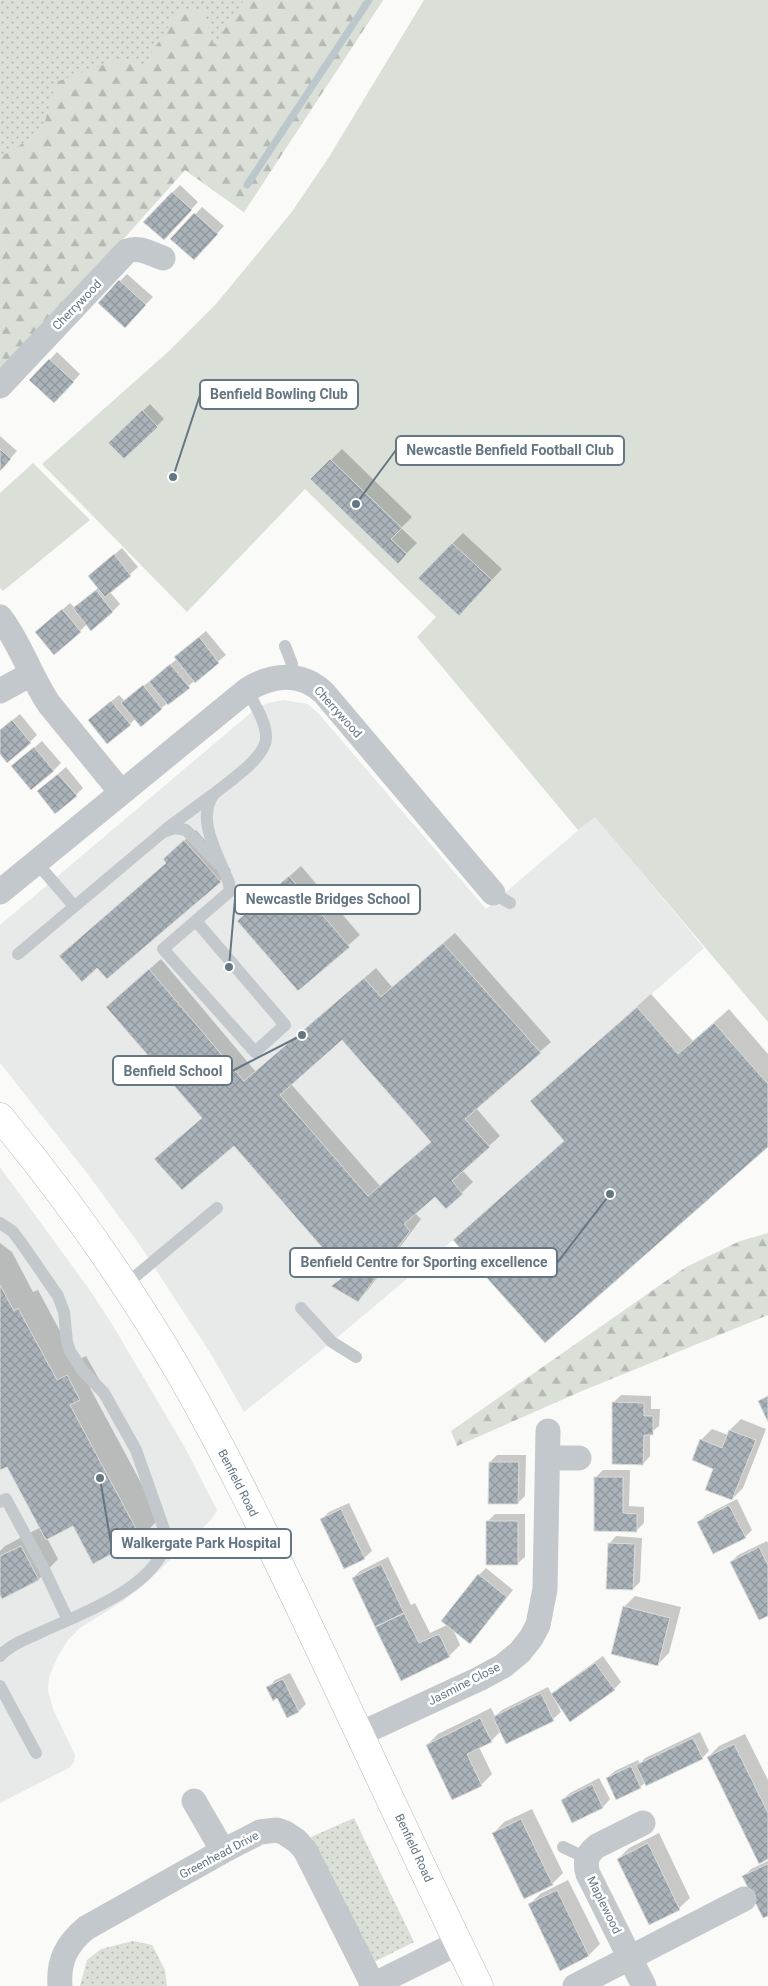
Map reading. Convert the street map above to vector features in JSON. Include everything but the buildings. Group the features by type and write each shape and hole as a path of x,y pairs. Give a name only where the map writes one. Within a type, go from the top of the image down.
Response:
{"street":[{"name":"Cherrywood","path":"0,386 127,252 131,249 142,250 162,258"},
{"path":"0,617 11,632 31,674 54,711 121,792"},
{"path":"0,691 31,674"},
{"name":"Cherrywood","path":"0,892 247,690 267,680 291,677 308,681 324,693 502,898"},
{"name":"Benfield Road","path":"2,1122 83,1224 125,1285 180,1373 274,1554 479,1986"},
{"name":"Jasmine Close","path":"360,1734 479,1679 502,1666 520,1652 532,1638 538,1624 545,1589 548,1431"},
{"path":"548,1458 579,1458"},
{"path":"194,1801 223,1850"},
{"path":"586,1858 590,1851 597,1846 643,1823"},
{"name":"Greenhead Drive","path":"60,1986 60,1970 65,1951 70,1943 86,1928 223,1850 268,1830 285,1833 297,1841 311,1860 372,1985 458,1943"},
{"name":"Maplewood","path":"586,1858 588,1874 644,1986"},
{"path":"575,1986 744,1899"}],"lane":[{"path":"285,646 292,664 291,677"},
{"path":"18,954 145,846 258,758 266,744 265,728 247,690"},
{"path":"196,921 285,1025 255,1052 164,949 229,892 229,883 207,822 207,806 214,794"},
{"path":"163,832 175,828 186,830 223,869"},
{"path":"36,862 74,906"},
{"path":"125,1285 217,1208"},
{"path":"0,1223 12,1231 20,1241 58,1296 64,1312 67,1342 70,1351 82,1370 104,1393 136,1450 166,1535 161,1556 153,1567 140,1579 107,1601 14,1645 0,1656"},
{"path":"301,1308 332,1342 356,1357"},
{"path":"0,1502 6,1499 44,1569 68,1620"},
{"path":"0,1686 36,1753"},
{"path":"563,1848 586,1858"}],"shaded area":[{"path":"283,700 308,704 319,714 486,909 595,816 704,948 530,1101 564,1141 453,1240 332,1342 244,1412 211,1354 137,1241 87,1173 0,1063 0,925 254,710 268,703"},
{"path":"0,1167 89,1289 112,1324 184,1446 217,1510 211,1520 144,1585 123,1601 80,1628 68,1640 58,1656 49,1677 48,1691 53,1709 75,1755 74,1762 69,1768 0,1803"}],"green space":[{"path":"0,0 383,0 244,212 185,170 0,377"},
{"path":"244,0 383,0 244,212 185,170 0,377 0,157 42,132 56,82 122,58 144,65 178,11 203,10 214,45"},
{"path":"424,0 768,0 768,1022 595,817 578,830 417,637 436,617 305,489 187,612 42,464 169,351 216,304 291,213 329,157"},
{"path":"33,463 90,520 3,591 0,588 0,493"},
{"path":"768,1233 768,1315 582,1391 457,1446 451,1431 686,1267 740,1241"},
{"path":"354,1818 414,1942 374,1962 311,1837"},
{"path":"133,1941 152,1945 165,1970 167,1986 80,1986 87,1960 101,1949"}],"waterway":[{"path":"247,185 369,0"}],"place":[{"name":"Benfield Bowling Club","path":"173,477"},
{"name":"Newcastle Benfield Football Club","path":"356,504"},
{"name":"Newcastle Bridges School","path":"229,967"},
{"name":"Benfield School","path":"302,1035"},
{"name":"Benfield Centre for Sporting excellence","path":"610,1194"},
{"name":"Walkergate Park Hospital","path":"100,1478"}]}
